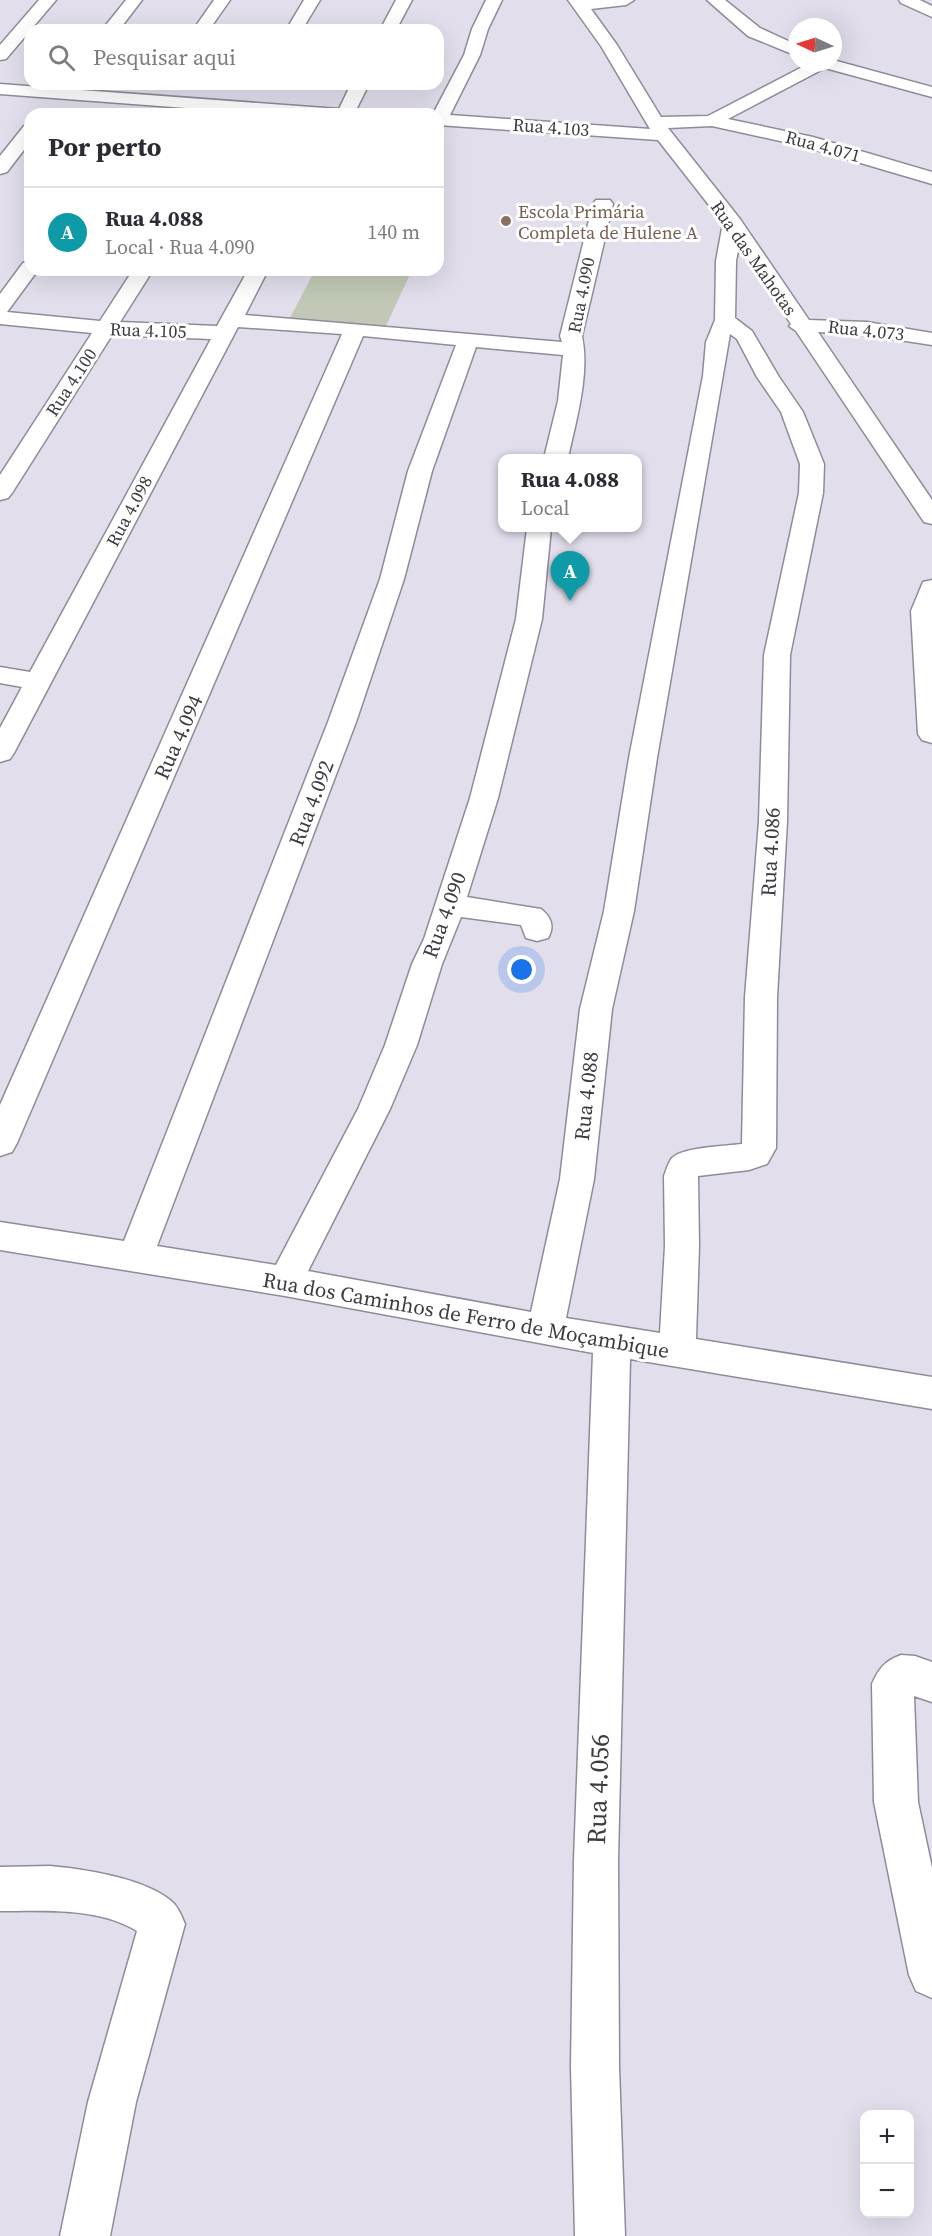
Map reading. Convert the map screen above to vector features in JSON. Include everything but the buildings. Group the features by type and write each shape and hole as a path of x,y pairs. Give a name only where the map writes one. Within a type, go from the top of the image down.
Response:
{"street":[{"path":"27,24 48,0"},
{"path":"115,24 134,0"},
{"path":"205,24 222,0"},
{"path":"298,24 312,0"},
{"path":"391,24 404,0"},
{"path":"444,110 472,55 480,29 494,0"},
{"path":"578,3 626,0"},
{"path":"715,0 754,32 788,47"},
{"path":"907,0 932,12"},
{"name":"Rua das Mahotas","path":"578,3 609,45 660,129 733,224 800,326 932,517"},
{"path":"0,55 24,28"},
{"path":"842,68 932,92"},
{"path":"712,121 750,99 806,72"},
{"path":"0,89 24,89"},
{"path":"48,107 61,90"},
{"path":"79,90 152,99 285,108"},
{"path":"146,108 159,90"},
{"path":"348,108 357,90"},
{"name":"Rua 4.103","path":"444,120 660,129 712,121"},
{"name":"Rua 4.071","path":"712,121 807,141 932,178"},
{"path":"0,168 24,138"},
{"name":"Rua 4.090","path":"557,454 569,401 574,350 571,336 590,261 589,251 600,223 603,204"},
{"name":"Rua 4.088","path":"545,1330 578,1179 596,1009 619,911 643,758 714,376 717,342 725,320 726,261 733,224"},
{"path":"0,308 24,275"},
{"name":"Rua 4.100","path":"0,494 139,276"},
{"name":"Rua 4.098","path":"0,753 255,276"},
{"name":"Rua 4.105","path":"0,318 106,328 227,326 355,329 574,350"},
{"name":"Rua 4.086","path":"677,1353 682,1246 681,1176 684,1168 690,1164 749,1157 759,1149 761,997 773,820 777,655 811,493 812,464 792,412 768,377 745,335 725,320"},
{"name":"Rua 4.073","path":"800,326 840,325 871,328 932,339"},
{"name":"Rua 4.094","path":"0,1143 355,329"},
{"name":"Rua 4.092","path":"135,1257 342,722 392,579 420,471 468,341"},
{"name":"Rua 4.090","path":"285,1281 378,1098 401,1045 427,964 439,939 484,798 529,619 538,532"},
{"path":"932,587 924,611 932,734"},
{"path":"0,675 39,682"},
{"path":"449,905 530,916 536,921 537,930"},
{"name":"Rua dos Caminhos de Ferro de Moçambique","path":"0,1236 285,1281 677,1353 932,1393"},
{"name":"Rua 4.056","path":"600,2236 596,2067 596,1860 612,1341"},
{"path":"932,1682 915,1676 901,1675 893,1684 893,1705 896,1802 932,1975"},
{"path":"0,1889 57,1889 96,1896 135,1906 158,1917 162,1924 112,2102 85,2236"}],"green space":[{"path":"312,276 409,276 385,328 290,318"}],"place":[{"name":"Escola Primária Completa de Hulene A","path":"506,221"},
{"name":"Rua 4.088","path":"570,601"}]}
